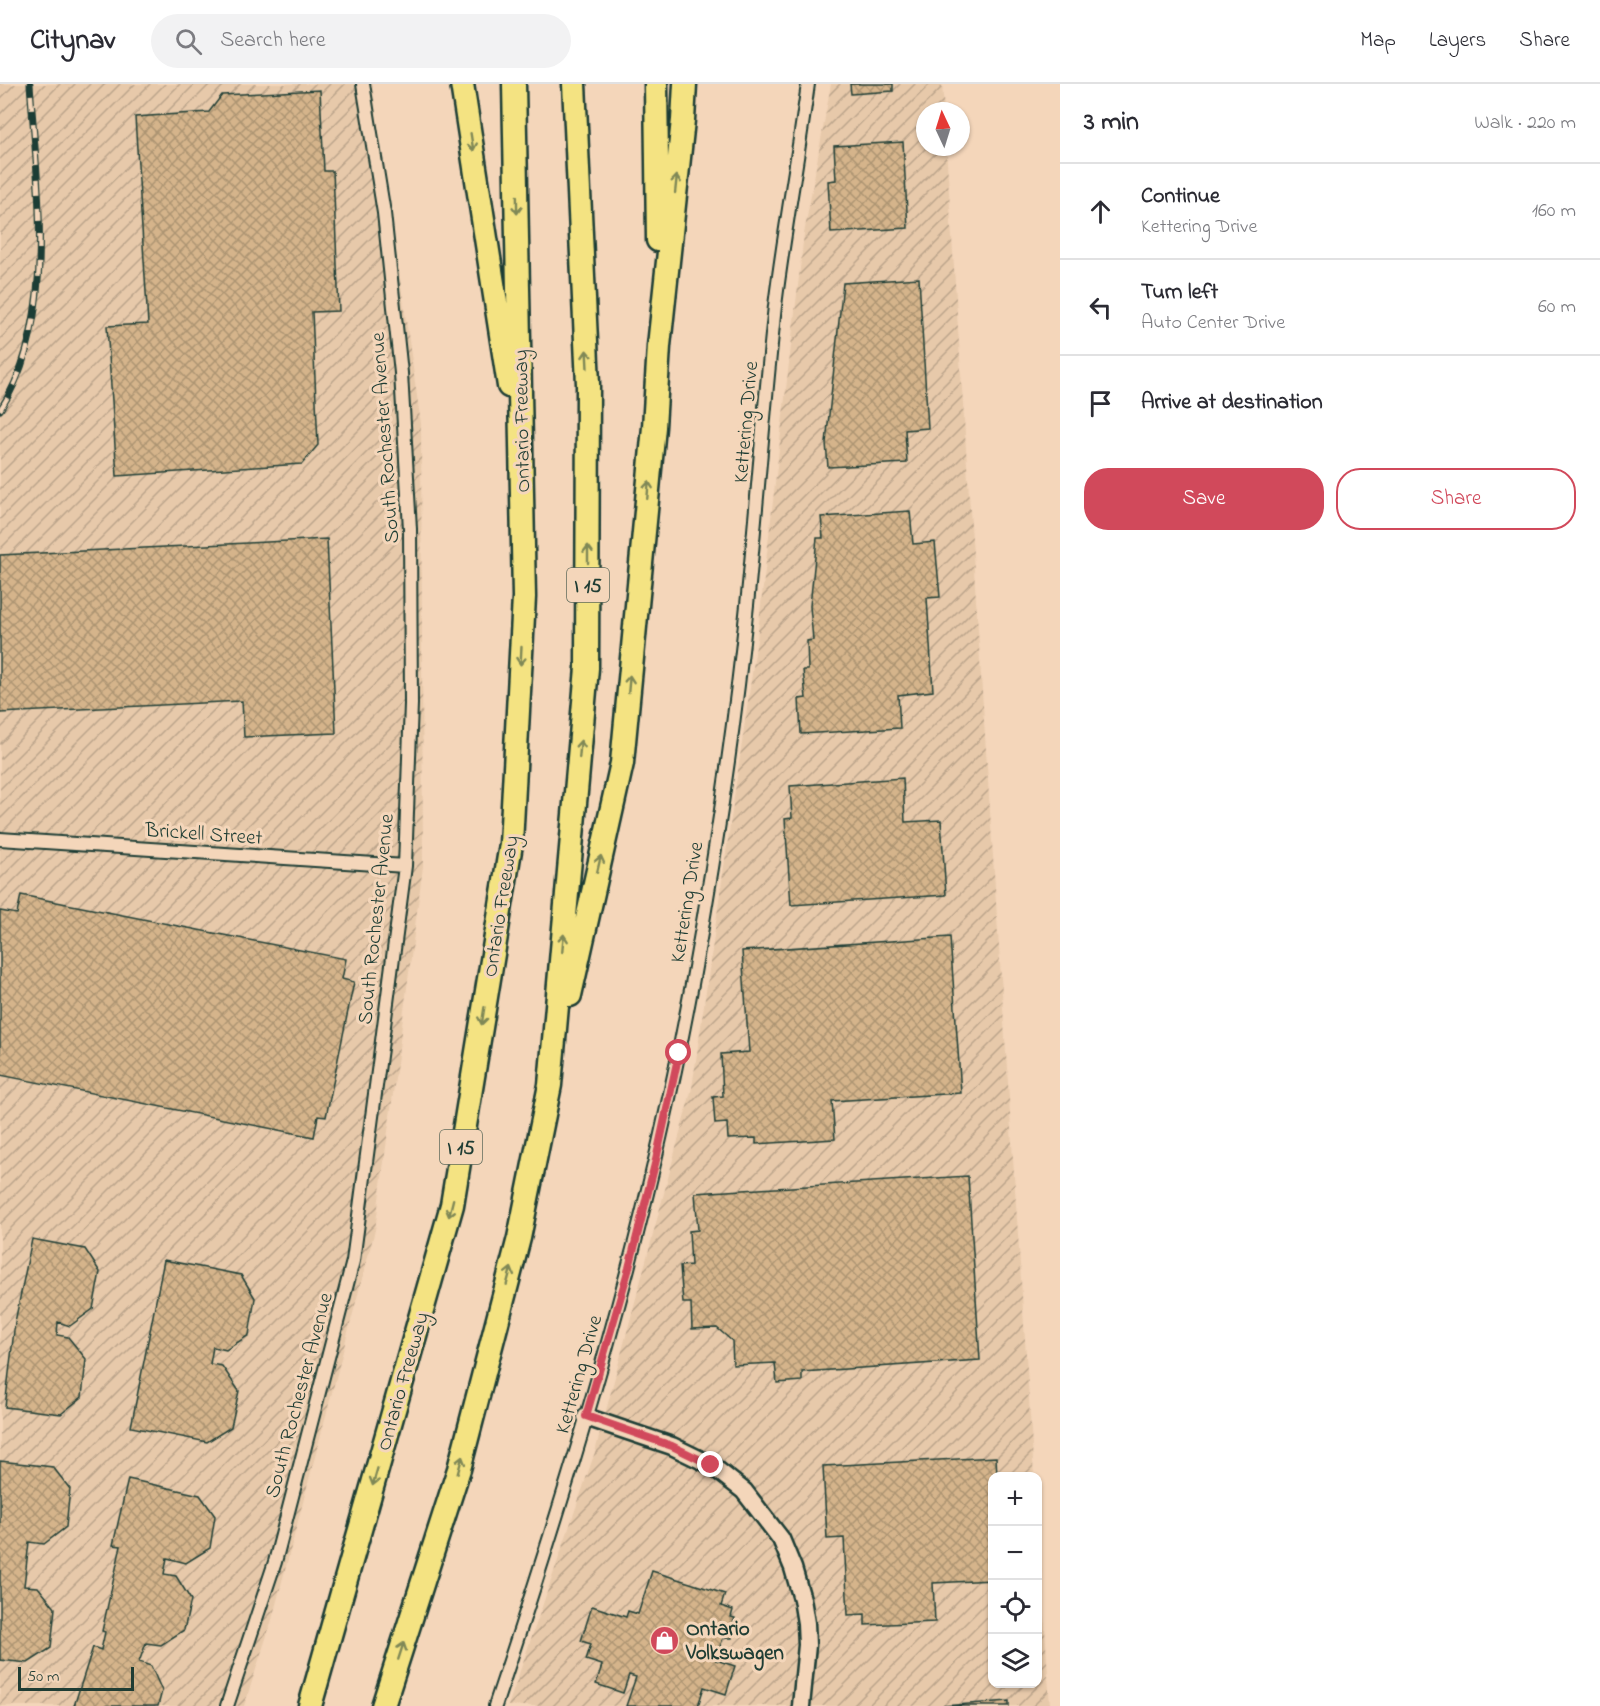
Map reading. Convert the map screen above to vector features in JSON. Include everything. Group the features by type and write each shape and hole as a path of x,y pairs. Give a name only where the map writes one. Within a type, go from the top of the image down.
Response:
{"highway":[{"path":"462,84 523,477"},
{"name":"Ontario Freeway","path":"310,1706 452,1205 511,844 524,597 514,84"},
{"name":"I 15","path":"383,1706 459,1469 519,1238 550,1085 587,668 588,384 574,84"},
{"path":"656,84 659,346"},
{"path":"550,1085 622,763 685,84"}],"street":[{"name":"South Rochester Avenue","path":"227,1706 275,1562 353,1261 405,866 411,704 410,519 401,373 384,213 363,84"},
{"name":"Kettering Drive","path":"495,1706 544,1557 629,1268 656,1160 679,1053 726,779 746,619 776,303 808,84"},
{"name":"Brickell Street","path":"0,838 405,866"},
{"path":"586,1416 672,1446 711,1465 744,1491 775,1532 793,1568 806,1623 807,1645 801,1706"}],"shaded area":[{"path":"0,84 372,84 421,424 423,866 375,1230 271,1623 244,1706 0,1706"},
{"path":"831,84 942,84 943,102 916,102 916,156 947,156 1034,1472 988,1472 988,1688 1042,1688 1042,1583 1050,1706 508,1706 595,1452 692,1088 757,639 804,234"}],"building":[{"path":"850,84 893,84 893,91 851,94"},
{"path":"320,90 324,171 333,171 339,311 312,312 318,445 302,464 117,476 107,326 148,324 135,117 209,112 222,95"},
{"path":"903,142 908,228 831,233 828,181 836,180 834,146"},
{"path":"919,278 928,428 905,430 907,463 828,467 826,443 843,283"},
{"path":"910,511 913,544 935,542 940,597 927,598 933,691 898,695 900,728 801,734 799,699 806,698 803,670 808,670 807,641 813,640 810,606 817,538 823,538 821,517"},
{"path":"327,539 336,733 244,737 242,701 0,713 0,555"},
{"path":"903,778 905,822 941,820 946,895 791,905 785,819 792,818 790,786"},
{"path":"21,895 346,959 342,979 354,982 326,1117 318,1116 314,1137 0,1075 0,911 17,914"},
{"path":"950,937 961,1093 832,1101 835,1139 756,1144 756,1138 728,1139 727,1123 715,1124 713,1097 723,1096 721,1054 749,1052 742,951"},
{"path":"968,1176 980,1360 802,1372 802,1381 777,1383 775,1363 733,1365 732,1341 717,1328 692,1329 691,1303 683,1303 680,1266 691,1265 689,1231 698,1230 695,1193"},
{"path":"32,1239 85,1249 100,1272 93,1309 70,1326 58,1322 57,1335 68,1337 86,1359 82,1397 61,1414 5,1407 15,1322"},
{"path":"164,1260 241,1275 255,1298 249,1335 226,1350 213,1347 210,1364 222,1366 239,1391 231,1427 207,1442 131,1427"},
{"path":"996,1457 997,1472 988,1472 988,1580 933,1583 935,1622 865,1625 865,1614 848,1615 844,1538 827,1539 823,1466"},
{"path":"0,1461 53,1467 70,1489 66,1527 44,1544 29,1542 24,1586 38,1587 55,1608 51,1648 28,1663 0,1660"},
{"path":"128,1479 200,1495 215,1516 210,1548 186,1563 167,1558 164,1574 176,1576 191,1600 184,1630 161,1645 146,1643 139,1662 151,1666 162,1691 158,1706 74,1706 93,1647 101,1650 105,1632 102,1631 121,1546 113,1545"},
{"path":"652,1571 725,1594 721,1606 733,1610 731,1617 735,1618 733,1624 736,1625 732,1638 723,1638 716,1660 735,1666 726,1694 704,1687 698,1706 626,1706 636,1677 629,1675 623,1693 596,1684 602,1665 586,1660 591,1644 581,1641 592,1606 626,1617 628,1611 638,1614"},
{"path":"1009,1701 1009,1706 942,1706"}],"railway":[{"path":"0,410 18,375 30,336 37,294 39,208 30,84"}],"place":[{"name":"Ontario Volkswagen","path":"665,1640"}],"route":[{"path":"679,1053 656,1160 629,1268 586,1416 672,1446 711,1465"}]}
